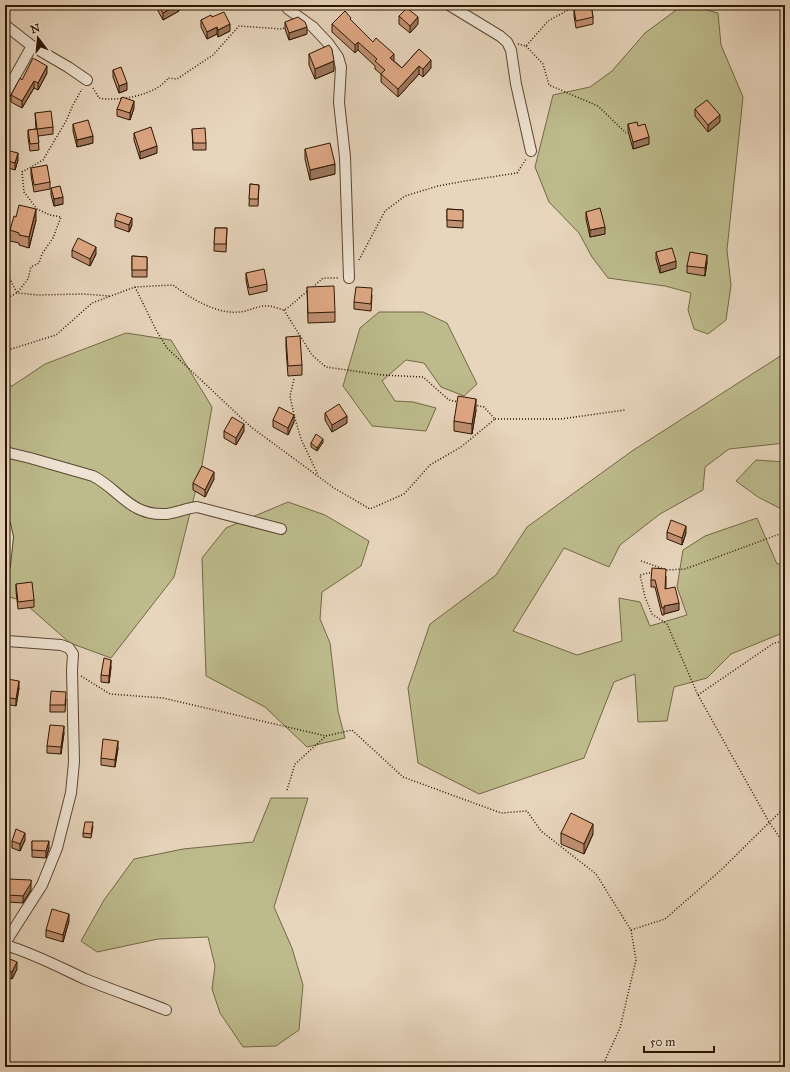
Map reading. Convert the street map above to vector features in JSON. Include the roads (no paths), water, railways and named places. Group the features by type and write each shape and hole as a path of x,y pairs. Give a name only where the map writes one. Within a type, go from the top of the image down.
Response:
{"street":[{"path":"285,5 288,9 313,27 328,43 338,57 341,68 339,102 345,156 349,278"},
{"path":"449,5 500,36 507,42 511,50 516,84 531,151"},
{"path":"5,25 32,46 87,80"},
{"path":"5,94 32,46"},
{"path":"5,452 93,476 102,481 126,502 148,513 167,514 197,506 281,528"},
{"path":"5,524 8,537 5,565"},
{"path":"5,639 7,641 61,645 69,648 74,654 72,670 74,762 71,793 65,819 57,848 42,885 5,944 22,950 113,991 166,1010"}]}
